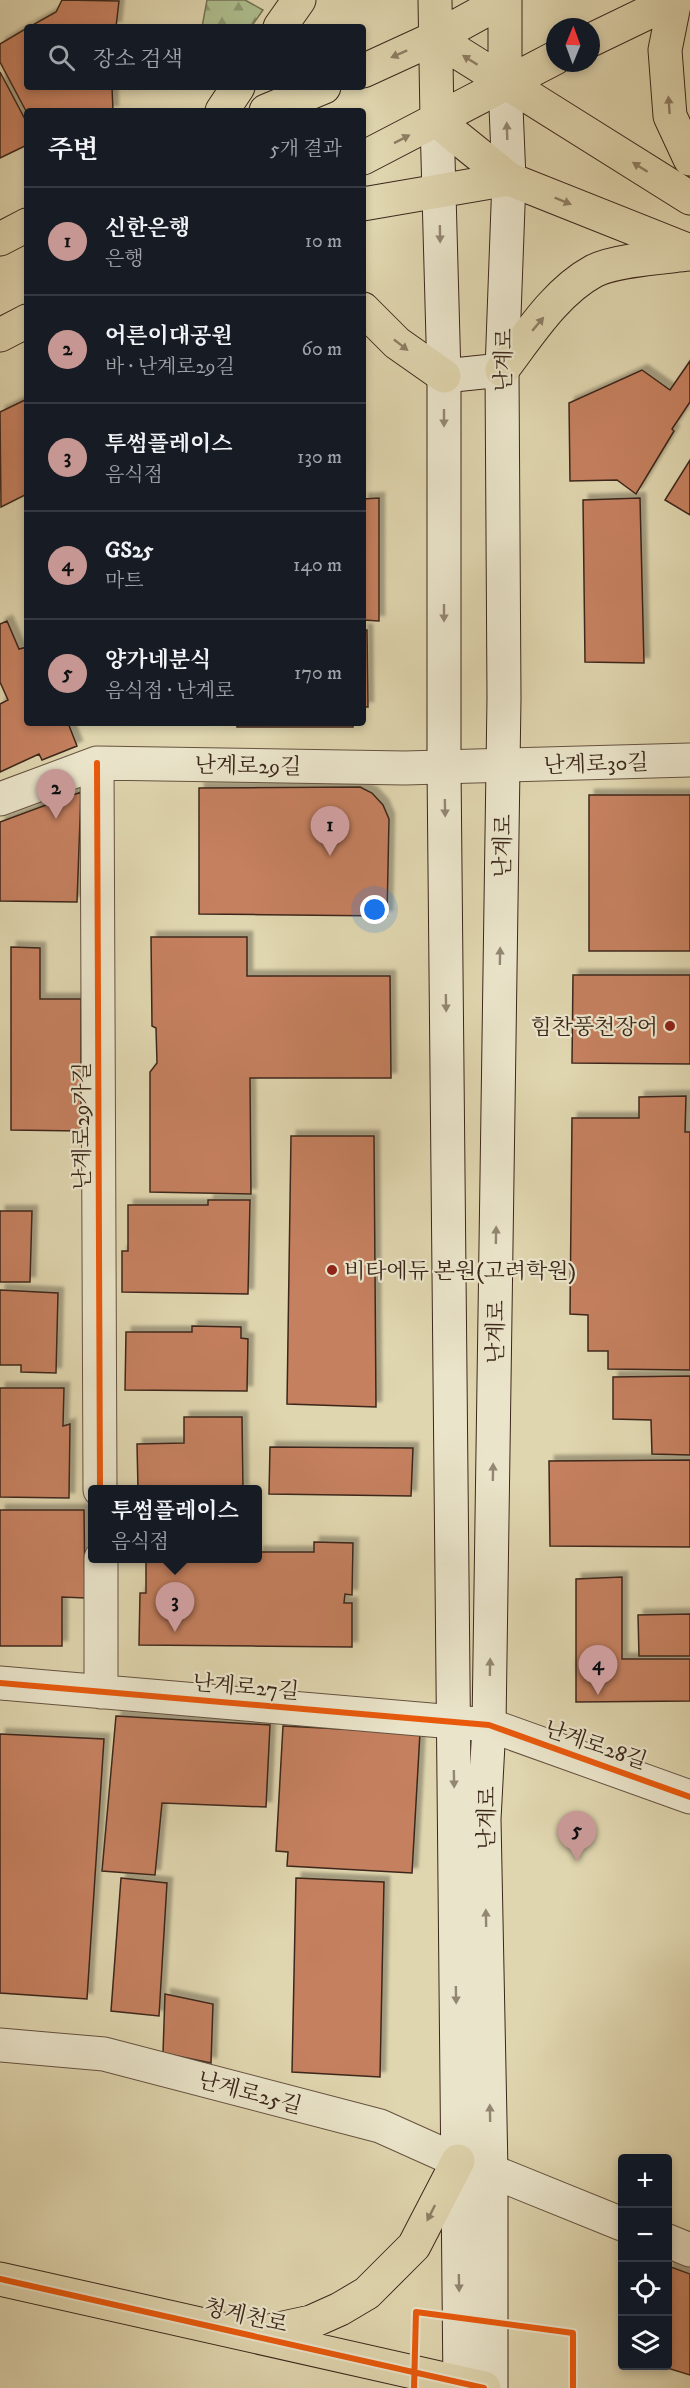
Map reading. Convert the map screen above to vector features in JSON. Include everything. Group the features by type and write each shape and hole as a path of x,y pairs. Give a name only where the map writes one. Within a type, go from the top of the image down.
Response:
{"main road":[{"path":"282,24 299,0"},
{"path":"435,0 436,121"},
{"path":"366,70 435,38 505,0 505,83"},
{"path":"600,36 674,0"},
{"path":"674,0 665,50 670,116 690,159"},
{"path":"435,38 690,198"},
{"path":"366,156 546,62"},
{"name":"난계로","path":"474,2387 491,2171 484,1819 489,1725 503,765 501,370 509,179 505,83"},
{"path":"224,108 236,90"},
{"path":"273,108 317,90"},
{"path":"436,121 509,179 690,253"},
{"name":"난계로","path":"436,121 444,376 444,767 458,2161 474,2387"},
{"path":"366,203 509,179"},
{"path":"0,238 24,226"},
{"path":"366,312 397,343 444,376 501,370 562,295 595,271 641,259 690,253"},
{"path":"0,334 24,322"},
{"name":"난계로30길","path":"503,765 690,760"},
{"name":"난계로29길","path":"0,798 97,763 444,767 503,765"},
{"name":"난계로29가길","path":"97,763 100,1485"},
{"path":"101,1563 101,1692"},
{"name":"난계로27길","path":"0,1683 489,1725"},
{"name":"난계로28길","path":"489,1725 690,1797"},
{"name":"난계로25길","path":"0,2045 104,2054 380,2126 458,2161 491,2171 618,2222"},
{"path":"252,2334 311,2322 367,2293 414,2246 458,2161"},
{"path":"672,2243 690,2250"},
{"name":"청계천로","path":"0,2279 252,2334 474,2387"}],"green space":[{"path":"207,0 245,0 263,10 253,24 203,24"}],"building":[{"path":"62,0 119,1 116,24 34,24 56,12"},
{"path":"24,30 24,90 112,90 113,108 24,108 0,62 0,44"},
{"path":"0,72 24,117 24,146 0,158"},
{"path":"690,361 690,402 672,429 674,431 636,494 617,480 570,481 569,403 642,370 670,390"},
{"path":"24,400 24,496 1,507 0,412"},
{"path":"690,460 690,515 665,500"},
{"path":"379,498 379,621 366,620 366,499"},
{"path":"640,498 644,663 585,662 583,500"},
{"path":"7,621 19,649 24,648 24,726 69,726 77,746 42,760 39,754 0,772 0,704 8,700 0,682 0,624"},
{"path":"366,630 367,630 368,707 366,707"},
{"path":"237,726 353,726 353,727"},
{"path":"360,787 372,793 383,805 389,819 387,916 199,914 199,788"},
{"path":"81,792 77,902 0,901 0,822"},
{"path":"589,795 690,795 690,951 589,951"},
{"path":"151,937 247,937 247,976 390,976 391,1078 250,1078 251,1194 150,1192 150,1072 157,1063 156,1028 152,1026"},
{"path":"11,947 40,948 40,999 81,999 81,1131 11,1130"},
{"path":"573,975 690,975 690,1064 572,1063"},
{"path":"686,1096 685,1132 690,1132 690,1370 608,1369 608,1351 588,1351 588,1315 570,1314 572,1118 639,1118 639,1097"},
{"name":"비타에듀 본원(고려학원)","path":"291,1136 374,1136 376,1407 287,1404"},
{"path":"208,1200 250,1200 248,1294 122,1292 122,1251 128,1251 128,1205 208,1205"},
{"path":"0,1211 32,1211 30,1282 0,1282"},
{"path":"0,1290 58,1293 56,1373 21,1372 21,1365 0,1365"},
{"path":"192,1326 241,1327 241,1338 248,1339 247,1391 125,1390 126,1332 192,1332"},
{"path":"690,1376 690,1455 652,1454 651,1420 613,1419 613,1377"},
{"path":"0,1388 64,1388 63,1426 70,1424 69,1498 0,1497"},
{"path":"184,1417 242,1417 243,1485 138,1485 137,1444 184,1443"},
{"path":"270,1447 413,1448 411,1496 269,1494"},
{"path":"690,1460 690,1547 550,1546 549,1461"},
{"path":"0,1510 84,1510 85,1598 62,1597 62,1646 0,1646"},
{"path":"314,1542 353,1543 352,1595 345,1594 344,1603 352,1603 352,1647 139,1645 140,1593 146,1593 146,1563 262,1563 262,1552 314,1552"},
{"path":"622,1577 622,1659 690,1659 690,1701 576,1702 576,1579"},
{"path":"690,1614 690,1656 639,1656 638,1615"},
{"path":"116,1716 270,1725 266,1807 162,1803 155,1875 102,1871"},
{"path":"283,1726 420,1733 412,1873 287,1866 288,1852 276,1851"},
{"path":"0,1734 104,1739 87,1999 0,1993"},
{"path":"121,1878 167,1883 159,2016 111,2011"},
{"path":"296,1878 384,1882 380,2077 292,2072"},
{"path":"165,1994 213,2004 211,2063 163,2053"},
{"path":"672,2267 690,2274 690,2375 672,2369"}],"cycle path":[{"path":"97,763 100,1485"},
{"path":"0,1683 489,1725 690,1797"},
{"path":"0,2279 484,2388"},
{"path":"414,2388 416,2312 573,2333 573,2388"}],"place":[{"name":"어른이대공원","path":"56,819"},
{"name":"신한은행","path":"330,856"},
{"name":"힘찬풍천장어","path":"670,1026"},
{"name":"비타에듀 본원(고려학원)","path":"332,1270"},
{"name":"투썸플레이스","path":"175,1632"},
{"name":"GS25","path":"598,1695"},
{"name":"양가네분식","path":"577,1861"}]}
